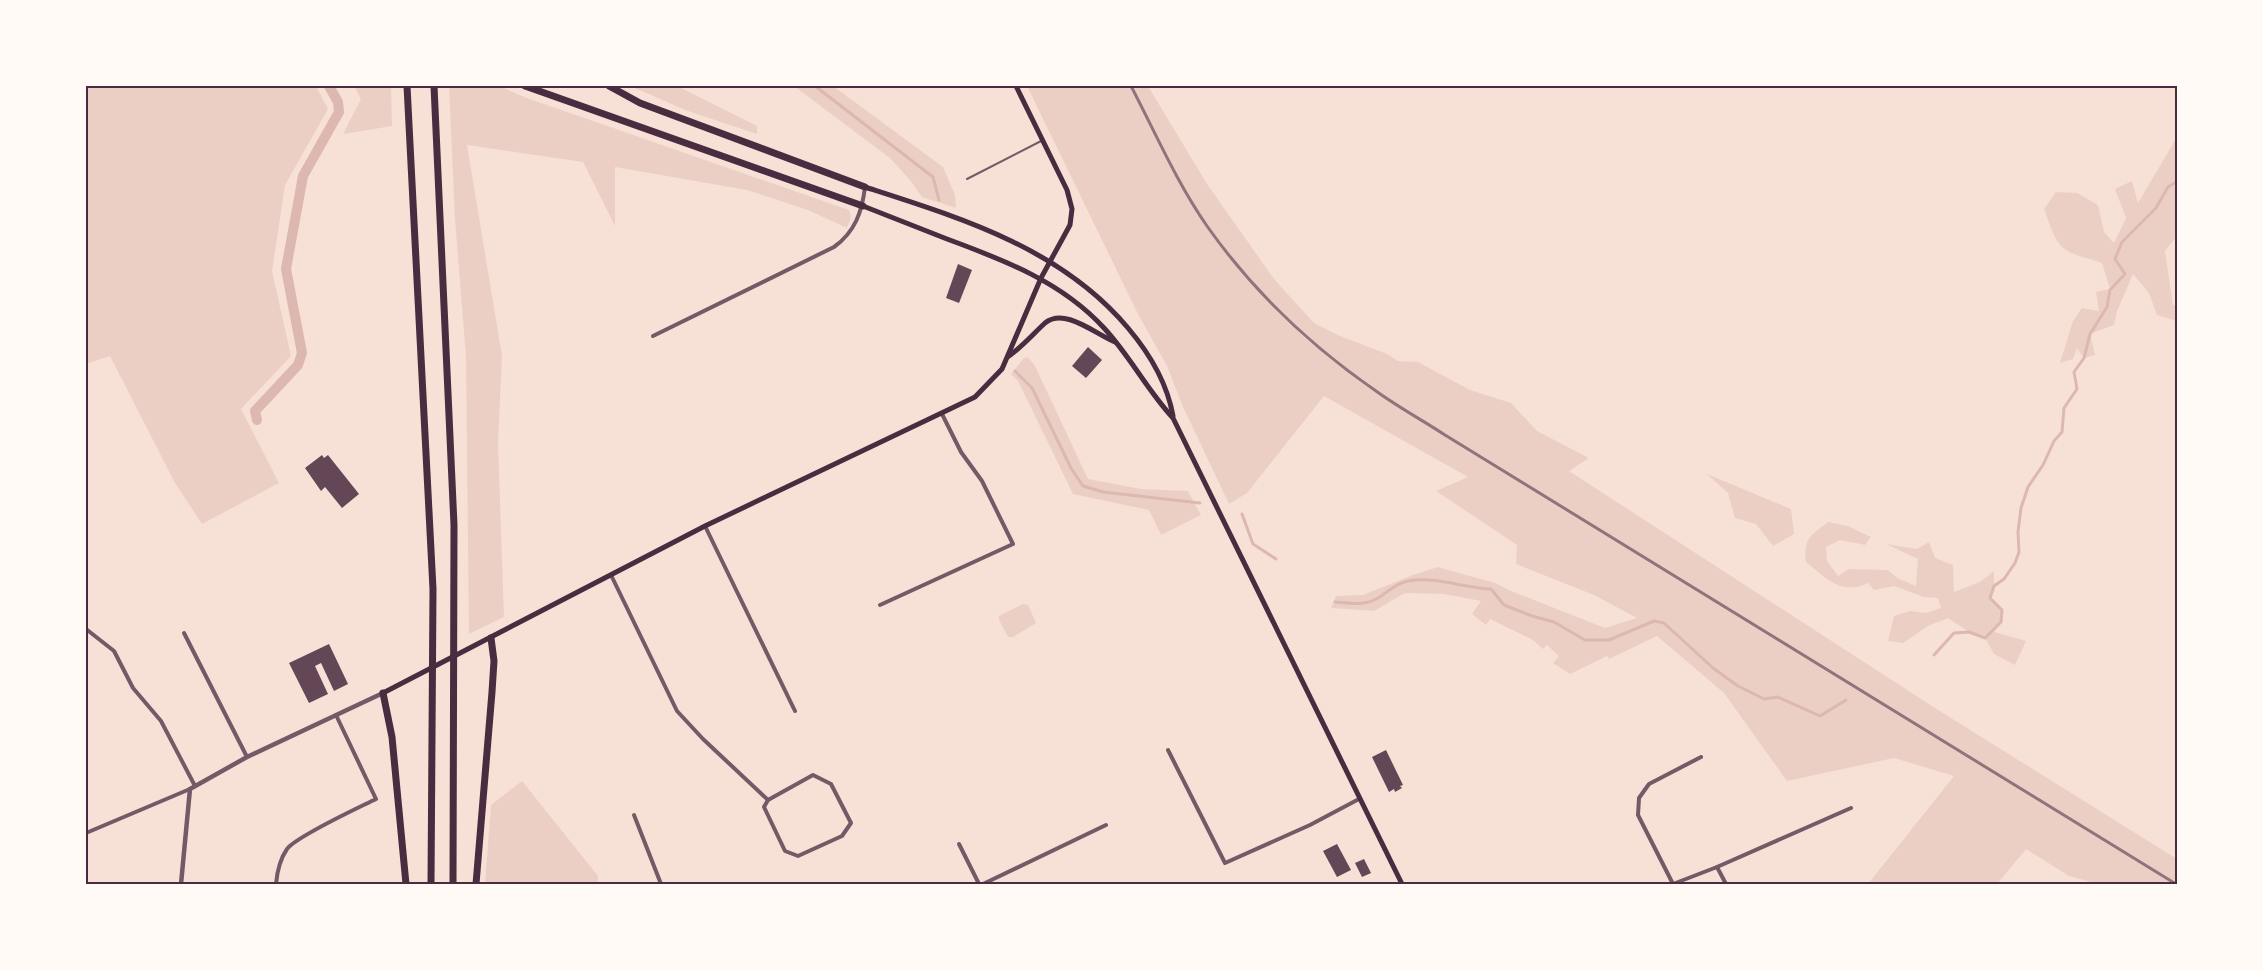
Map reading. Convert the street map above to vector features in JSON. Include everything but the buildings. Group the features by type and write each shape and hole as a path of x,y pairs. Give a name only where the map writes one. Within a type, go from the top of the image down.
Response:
{"highway":[{"path":"407,86 433,590 431,885"},
{"path":"434,86 452,443 455,596 453,885"},
{"path":"525,86 863,206"},
{"path":"609,86 640,103 865,188"},
{"path":"476,885 494,661 491,638"},
{"path":"383,693 392,737 406,885"}],"main road":[{"path":"383,693 705,526 942,414 982,391 998,375 1008,357 1041,278 1070,225 1072,209 1067,190 1016,86"},
{"path":"865,188 965,220 1030,249 1069,272 1115,312 1139,341 1154,363 1166,390 1173,418 1402,885"},
{"path":"863,206 968,246 1041,278 1083,307 1104,328 1158,402 1173,418"},
{"path":"1008,357 1050,320 1059,317 1075,321 1116,343"}],"street":[{"path":"653,336 834,247 852,230 863,206 865,188"},
{"path":"880,605 1013,544 982,481 961,452 942,414"},
{"path":"705,526 795,711"},
{"path":"611,575 677,711 768,800"},
{"path":"86,629 114,651 133,688 161,721 192,787 181,885"},
{"path":"184,633 247,757"},
{"path":"86,833 192,787 247,757 383,693"},
{"path":"276,885 277,873 287,849 301,838 376,799 336,715"},
{"path":"1168,750 1226,863 1310,825 1359,799"},
{"path":"1701,757 1649,784 1639,798 1638,815 1673,884 1851,808"},
{"path":"813,775 831,784 850,823 842,836 798,856 785,851 764,807 768,800 813,775"},
{"path":"634,814 661,885"},
{"path":"959,844 981,885 1106,825"},
{"path":"1717,867 1726,885"}],"lane":[{"path":"967,178 1043,140"}],"shaded area":[{"path":"86,86 316,86 328,109 285,185 272,271 291,356 241,409 279,483 202,524 175,483 110,356 86,364"},
{"path":"354,86 391,86 392,126 343,134 361,99"},
{"path":"449,86 499,86 524,97 849,210 851,217 847,228 808,210 747,190 615,167 615,226 583,162 467,145 502,356 498,443 504,617 469,634 466,357 455,219"},
{"path":"630,86 677,86 757,126 757,134 688,111"},
{"path":"794,86 833,86 943,167 955,195 956,208 922,197 890,158"},
{"path":"1027,86 1148,86 1207,184 1274,279 1314,323 1340,336 1387,354 1398,361 1418,362 1470,390 1511,403 1537,431 1589,458 1569,471 1935,708 2177,859 2177,884 2098,884 2069,876 2026,849 1997,884 1868,884 1954,776 1894,758 1787,781 1724,693 1657,636 1609,659 1607,656 1570,674 1553,663 1559,656 1547,645 1543,649 1533,640 1490,619 1486,625 1472,614 1481,601 1444,594 1405,593 1374,611 1331,608 1336,596 1363,595 1438,567 1495,583 1605,628 1637,618 1594,595 1516,564 1517,545 1436,491 1468,477 1324,396 1247,493 1229,504 1183,407 1167,366 1138,314"},
{"path":"2177,137 2177,236 2165,251 2173,305 2177,305 2177,321 2157,315 2149,293 2133,274 2117,311 2114,325 2090,334 2095,355 2084,358 2077,348 2073,359 2060,363 2073,321 2082,308 2099,311 2096,292 2110,289 2102,263 2077,255 2062,247 2044,209 2056,192 2077,193 2098,205 2104,232 2114,243 2126,218 2115,189 2132,181 2138,203"},
{"path":"1028,357 1035,366 1088,479 1141,489 1188,491 1201,515 1161,535 1149,510 1073,494 1018,381 1011,374 1024,358"},
{"path":"1707,474 1791,509 1794,534 1773,546 1756,524 1735,518 1728,493"},
{"path":"1828,522 1848,526 1871,537 1865,545 1840,540 1826,547 1827,561 1838,576 1849,569 1888,570 1897,578 1916,586 1918,559 1886,544 1917,549 1929,542 1935,558 1953,565 1954,592 1980,582 1994,571 1994,586 1990,598 2002,610 2001,622 1994,632 2026,641 2015,665 1994,654 1985,638 1969,632 1948,618 1928,626 1903,643 1888,641 1894,616 1910,611 1926,613 1941,608 1938,598 1924,597 1894,586 1874,590 1868,583 1850,587 1827,579 1806,562 1805,554 1809,539"},
{"path":"1023,604 1028,605 1036,623 1013,637 1008,637 999,616"},
{"path":"522,781 598,876 598,884 485,884 491,805"}],"waterway":[{"path":"257,420 255,411 298,365 302,353 286,269 303,176 339,112 338,102 329,86"},
{"path":"815,86 933,177 939,200"},
{"path":"1934,655 1954,633 1969,632 1985,638 2001,622 2002,610 1990,598 1994,586 2004,579 2015,563 2019,552 2018,532 2021,508 2028,487 2043,465 2054,441 2062,432 2064,408 2077,389 2074,372 2084,358 2090,334 2107,307 2110,290 2125,274 2115,259 2122,242 2156,208 2168,187 2178,181"},
{"path":"1015,371 1032,388 1071,468 1083,486 1103,492 1200,503"},
{"path":"1242,514 1253,544 1276,559"},
{"path":"1335,602 1366,603 1380,597 1398,584 1418,580 1491,589 1504,605 1554,622 1585,640 1609,640 1654,621 1664,623 1713,668 1738,686 1764,699 1778,697 1820,716 1846,700"}],"railway":[{"path":"1131,86 1186,192 1225,250 1284,316 1352,374 1393,403 2176,884"}]}
